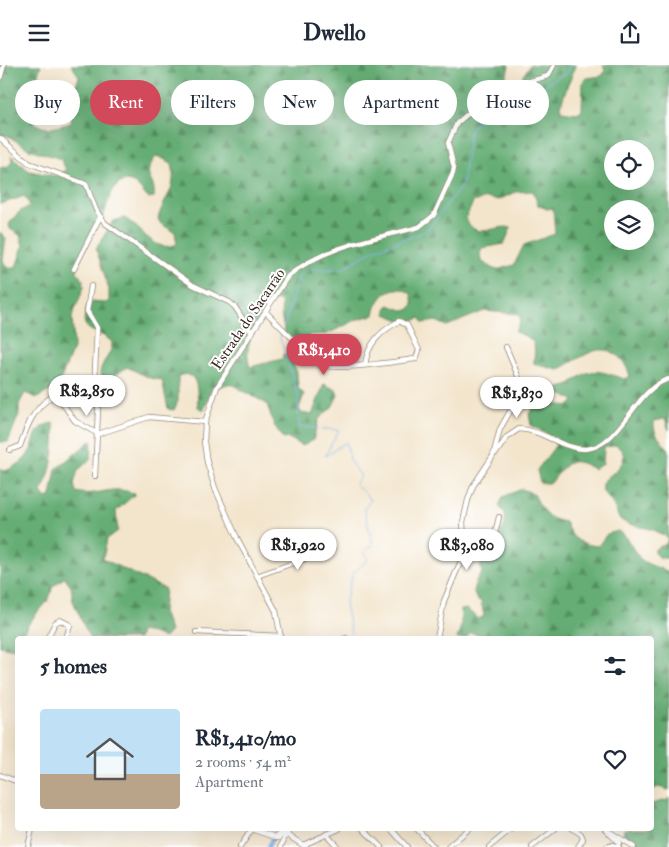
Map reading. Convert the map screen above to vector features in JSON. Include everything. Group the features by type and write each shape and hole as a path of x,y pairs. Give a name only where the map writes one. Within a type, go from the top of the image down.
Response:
{"street":[{"path":"0,79 4,65"},
{"name":"Estrada do Sacarrão","path":"281,636 276,611 237,538 215,488 207,462 204,442 205,422 217,387 288,276 304,263 337,249 419,227 428,222 434,215 453,173 454,168 448,143 457,123 495,91 548,76 554,65"},
{"path":"0,139 28,163 86,184 100,217 194,285 229,302 235,307 252,333"},
{"path":"74,269 100,217"},
{"path":"91,286 87,311 97,328 95,370 99,389 96,476"},
{"path":"266,312 292,337 311,340 311,351 320,364 330,367 365,365 416,359 419,350 407,325 399,321 379,335 370,344 365,365"},
{"path":"493,456 500,429 522,387 506,347"},
{"path":"465,551 463,522 473,486 507,437 519,429 538,432 567,445 583,449 596,447 616,430 656,385 669,379"},
{"path":"10,450 20,446 28,423 38,408 53,396 58,397 62,401 75,421 98,434 149,417 205,422"},
{"path":"438,636 444,601 470,540 494,538 499,517"},
{"path":"257,575 332,549"},
{"path":"49,636 57,621 69,624 67,636"},
{"path":"196,631 267,636"},
{"path":"0,775 15,781"},
{"path":"28,847 32,831"},
{"path":"240,847 251,831"},
{"path":"257,831 273,837 286,834 290,831"},
{"path":"273,837 280,831"},
{"path":"286,834 305,846 333,831"},
{"path":"365,831 381,847"},
{"path":"392,831 407,847"},
{"path":"422,831 434,847"},
{"path":"448,847 467,831"},
{"path":"489,847 509,831"},
{"path":"532,847 552,831"},
{"path":"576,831 581,834 583,839 578,847"},
{"path":"608,831 620,844"},
{"path":"281,847 286,834"},
{"path":"326,834 338,847"},
{"path":"606,847 620,844 634,847"}],"green space":[{"path":"0,65 41,65 37,80 15,80 15,125 39,125 48,128 80,125 80,80 78,80 79,76 71,65 509,65 506,80 467,80 467,125 549,125 549,80 520,80 530,65 575,65 562,101 561,111 577,113 582,110 583,82 586,78 602,76 605,71 603,65 669,65 669,430 665,419 654,421 654,426 660,440 669,449 667,489 669,558 659,558 655,554 655,549 666,544 668,538 653,530 630,525 621,520 604,492 602,484 618,468 624,457 622,451 616,445 604,448 603,464 594,469 579,462 569,463 551,483 540,483 537,470 556,445 550,436 531,425 529,414 538,401 571,405 574,400 560,394 559,388 588,373 604,373 624,379 630,376 626,366 619,357 610,351 604,350 589,353 558,370 534,364 535,350 533,342 515,332 521,320 518,314 484,311 447,326 436,321 423,323 421,318 406,323 386,314 386,309 389,305 405,311 410,309 413,304 411,294 398,289 392,290 382,297 374,315 358,319 327,334 308,335 308,338 286,338 281,315 282,304 278,300 272,302 257,325 250,341 248,358 250,367 282,359 283,354 290,356 297,372 298,388 304,394 299,408 301,413 312,415 324,384 336,390 338,395 332,407 319,419 313,440 303,446 289,438 284,439 274,425 267,404 233,385 227,384 216,388 212,387 204,410 198,407 197,388 193,378 185,374 178,376 178,401 174,410 168,409 162,380 150,378 127,367 106,382 100,373 102,365 111,350 112,342 86,326 84,321 88,305 93,302 106,303 109,300 109,289 96,249 113,221 124,218 161,246 177,244 175,232 161,224 158,219 172,187 172,163 157,156 148,173 153,186 154,197 148,198 138,186 124,181 111,194 103,220 92,228 90,239 80,260 77,272 83,280 84,287 72,317 74,346 58,386 37,398 25,393 19,404 19,414 8,442 0,442 0,232 6,238 3,260 5,265 10,268 16,267 23,246 20,235 10,229 9,224 20,211 30,206 25,196 0,204 0,168 8,166 12,162 11,155 29,171 56,176 66,170 61,159 29,149 5,135 0,137","holes":["533,191 538,205 547,209 553,208 555,234 524,245 514,265 496,270 481,261 480,253 482,248 504,244 511,228 505,227 486,231 475,229 466,218 473,202 487,198 499,200 515,192"]},
{"path":"54,423 54,440 53,458 49,475 41,491 45,499 51,496 56,469 92,440 91,459 78,470 74,484 76,492 92,493 119,490 135,494 116,511 118,531 107,539 103,559 165,589 163,612 170,631 166,636 140,631 139,636 89,636 73,601 71,586 65,577 52,587 48,601 31,620 22,636 15,636 14,649 0,646 0,468 5,471 23,461 30,451 39,429"},
{"path":"522,489 534,494 545,513 553,519 565,522 570,533 577,540 586,544 598,546 607,534 618,531 626,538 643,561 669,572 669,790 658,787 654,789 654,636 478,636 471,633 468,636 458,636 461,626 461,610 466,609 479,619 484,616 481,601 477,600 474,592 475,583 482,573 478,548 490,547 495,544 505,525 505,513 499,506 503,497"},
{"path":"669,798 669,847 643,847 623,833 624,831 654,831 654,803"}],"waterway":[{"path":"284,326 299,276 309,269 342,269 375,249 417,235 429,228 462,185 470,131 484,111 523,98 567,72 569,65"},
{"path":"283,330 280,338 298,395 299,427 339,430 325,456 346,442 351,463 361,476 355,484 371,500 364,509 373,545 364,551 368,560 353,573 345,603 352,636"},
{"path":"272,838 274,831"},
{"path":"268,847 272,838"}]}
